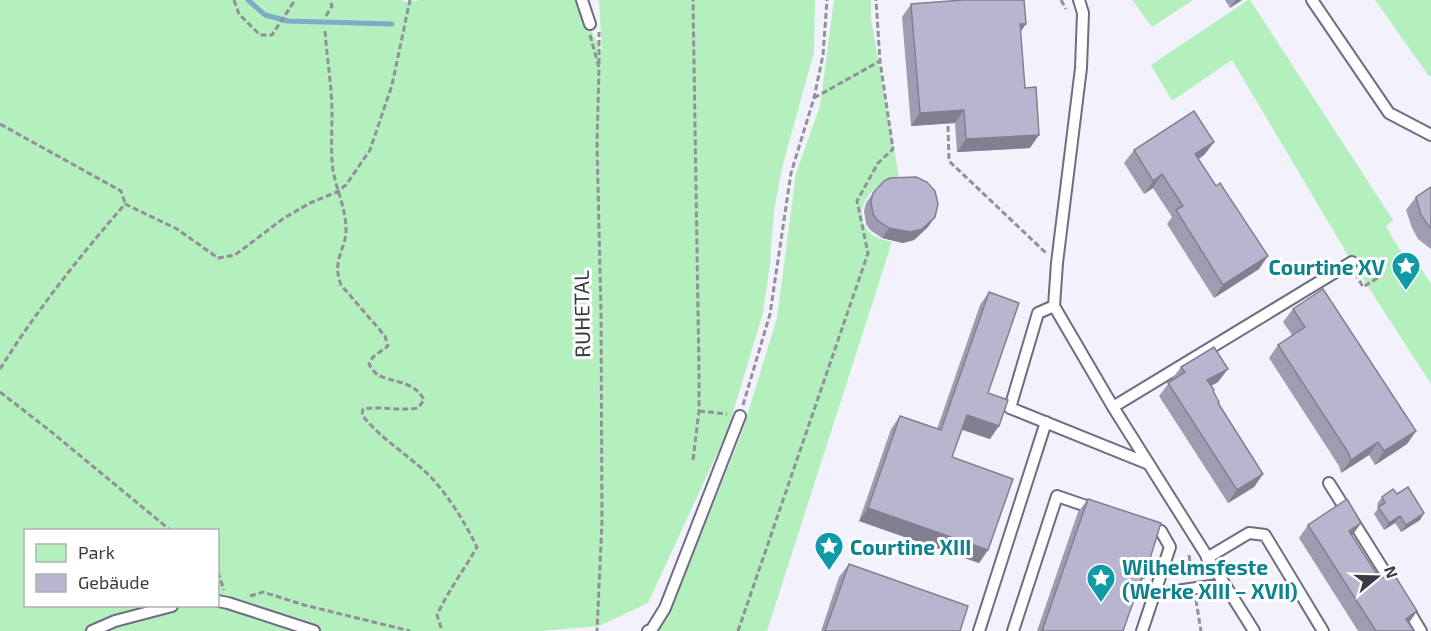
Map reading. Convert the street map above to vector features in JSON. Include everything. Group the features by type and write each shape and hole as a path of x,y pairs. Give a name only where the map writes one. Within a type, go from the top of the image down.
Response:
{"lane":[{"path":"582,0 590,24"},
{"path":"1079,0 1083,13 1081,68 1057,263 1054,306 1113,407 1254,631"},
{"path":"1312,0 1389,113 1431,135"},
{"path":"1113,407 1350,263"},
{"path":"1054,306 1038,313 1010,408 1149,465"},
{"path":"648,631 652,629 665,608 740,416"},
{"path":"979,631 1046,422"},
{"path":"1329,483 1421,631"},
{"path":"1013,631 1057,496 1109,513"},
{"path":"1140,524 1161,531 1170,547 1142,631"},
{"path":"1207,558 1249,533 1265,536 1323,631"},
{"path":"1156,594 1224,585"},
{"path":"223,602 314,631"},
{"path":"92,631 116,621 168,607"}],"path":[{"path":"234,0 239,14 260,35 272,35 295,0"},
{"path":"326,16 332,6 330,0"},
{"path":"0,124 121,191 125,204 177,229 218,258 235,255 284,218 310,203 337,192 346,185 370,150 392,85 410,0"},
{"path":"693,0 699,411 693,460"},
{"path":"740,416 770,314 791,173 814,98 823,55 827,0"},
{"path":"738,631 868,253 857,201 878,163 892,149 880,60 876,0"},
{"name":"RUHETAL","path":"590,24 591,41 599,68 597,144 602,521 597,631"},
{"path":"325,31 332,113 332,160 337,192 343,204 346,230 337,262 337,275 341,285 385,336 388,346 373,357 369,364 377,374 404,382 421,393 424,400 418,408 405,410 363,408 362,415 373,429 436,483 464,521 477,547 437,615 442,631"},
{"path":"591,41 600,40"},
{"path":"814,98 880,60"},
{"path":"948,126 949,161 1057,263"},
{"path":"0,369 17,341 45,304 125,204"},
{"path":"1350,263 1363,287 1384,274"},
{"path":"0,392 50,430 168,529"},
{"path":"699,411 717,413"},
{"path":"223,602 263,592 304,605 410,631"}],"green space":[{"path":"0,0 401,0 406,2 421,0 576,0 602,52 599,0 815,0 814,52 782,168 774,211 763,313 727,432 648,603 599,626 541,631 0,631"},
{"path":"834,0 871,0 871,19 900,183 883,185 874,190 865,201 862,213 865,227 870,233 892,242 767,631 656,631 681,583 741,435 777,318 796,173 820,106"},
{"path":"1132,0 1193,0 1152,27"},
{"path":"1248,0 1393,220 1386,226 1410,267 1417,262 1431,284 1431,384 1352,262 1232,60 1172,101 1151,65"},
{"path":"1375,0 1431,0 1431,77 1428,75"}],"building":[{"path":"963,0 1024,0 1026,24 1020,24 1025,88 1036,87 1039,135 966,139 964,110 920,113 911,4"},
{"path":"1194,111 1214,142 1195,154 1216,186 1220,183 1268,256 1223,285 1176,210 1183,206 1162,174 1153,181 1134,150"},
{"path":"916,177 927,182 935,191 938,204 935,217 922,229 910,232 889,228 877,220 873,214 871,201 873,193 890,178"},
{"path":"1431,187 1431,228 1421,215 1416,197"},
{"path":"1323,289 1416,431 1384,451 1378,442 1351,460 1278,345 1305,327 1293,309"},
{"path":"989,292 1019,303 988,393 1008,400 999,426 967,415 952,457 1013,479 988,550 868,508 900,416 941,430"},
{"path":"1214,347 1228,369 1207,380 1214,390 1218,403 1263,474 1237,490 1168,383 1185,372 1181,367"},
{"path":"1408,487 1424,513 1406,525 1400,516 1389,523 1378,507 1385,503 1382,497 1393,489 1397,494"},
{"path":"1088,499 1161,523 1144,578 1142,577 1123,631 1042,631"},
{"path":"1347,499 1361,523 1349,531 1380,579 1392,571 1417,611 1406,619 1414,631 1376,631 1308,525"},
{"path":"849,564 968,606 960,631 825,631"}],"waterway":[{"path":"248,0 265,15 288,21 392,24"}],"place":[{"name":"Courtine XV","path":"1406,292"},
{"name":"Courtine XIII","path":"829,572"},
{"name":"Wilhelmsfeste (Werke XIII – XVII)","path":"1101,604"}]}
